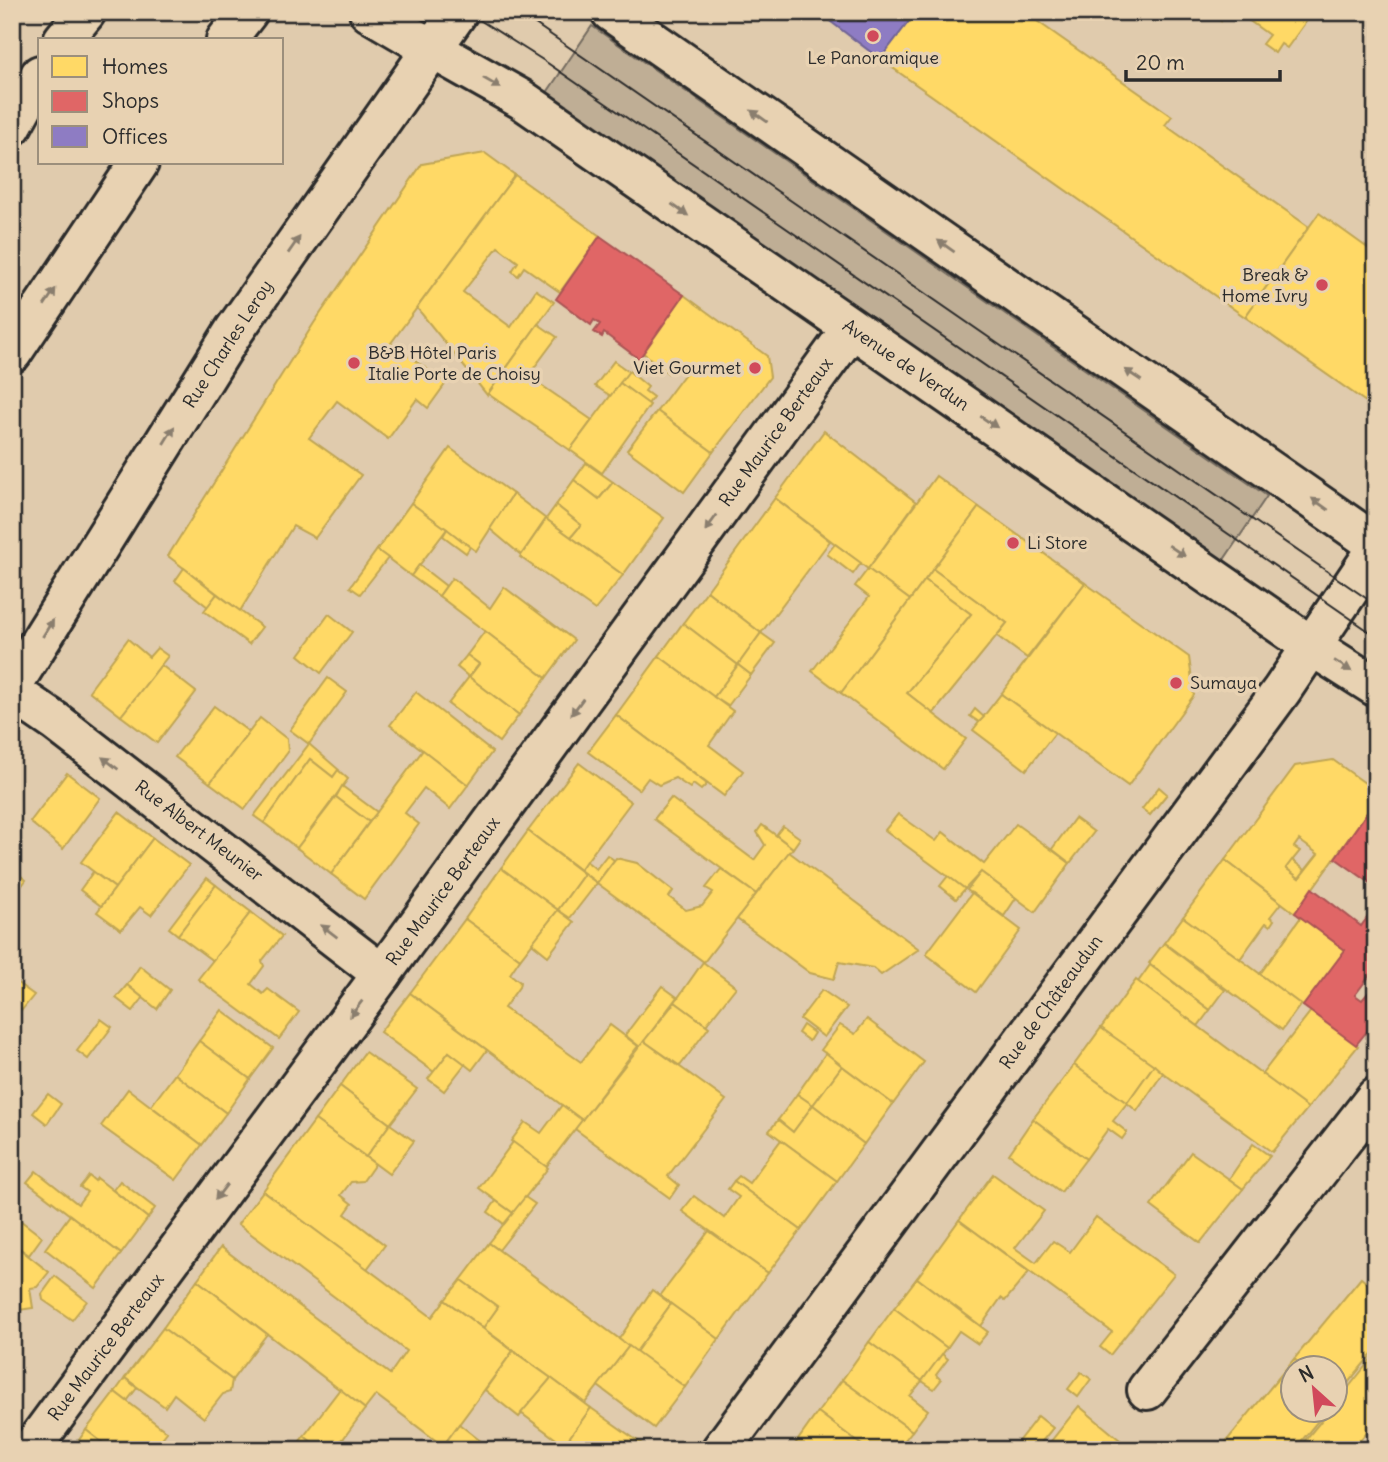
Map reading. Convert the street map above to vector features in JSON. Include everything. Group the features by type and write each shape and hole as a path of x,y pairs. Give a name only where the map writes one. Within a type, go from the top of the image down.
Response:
{"main road":[{"path":"65,38 86,12"},
{"path":"228,38 248,12"},
{"name":"Rue Charles Leroy","path":"12,686 234,331 458,12"},
{"path":"611,12 1376,544"},
{"name":"Avenue de Verdun","path":"369,13 521,99 1310,645 1376,687"},
{"path":"12,86 38,65"},
{"path":"12,126 38,79"},
{"path":"12,354 138,164"},
{"name":"Rue Maurice Berteaux","path":"26,1438 382,974 851,329"},
{"name":"Rue de Châteaudun","path":"721,1450 1282,690 1376,551"},
{"name":"Rue Albert Meunier","path":"12,692 89,747 382,974"},
{"path":"1147,1390 1376,1097"}],"shaded area":[{"path":"592,26 1267,496 1221,564 544,97"}],"building: Homes":[{"path":"916,12 987,12 994,18 999,12 1024,12 1172,116 1165,125 1309,227 1245,317 880,59"},
{"path":"1209,12 1227,12 1221,21"},
{"path":"1237,12 1313,12 1287,48 1281,44 1275,53 1262,44 1269,35"},
{"name":"B&B Hôtel Paris Italie Porte de Choisy","path":"485,153 515,175 391,343 446,383 428,408 417,399 388,439 337,401 309,438 361,475 315,538 293,526 240,611 168,556 314,323 422,164"},
{"path":"515,175 600,236 560,292 524,267 518,276 512,271 518,262 498,247 463,292 511,327 536,290 554,302 487,395 417,308"},
{"name":"Break & Home Ivry","path":"1319,213 1376,254 1376,409 1245,317"},
{"path":"684,295 767,356 770,377 713,452 657,411 687,371 676,363 668,373 642,352"},
{"path":"538,324 557,337 528,376 592,420 570,450 488,394"},
{"path":"614,361 629,372 611,396 595,386"},
{"path":"629,371 648,387 645,391 653,397 648,404 620,383"},
{"path":"620,383 650,405 602,473 570,450"},
{"path":"657,411 713,452 684,492 627,450"},
{"path":"824,431 916,502 868,569 775,498"},
{"path":"450,448 513,494 476,551 411,503"},
{"path":"586,463 613,482 599,499 574,480"},
{"path":"936,476 979,507 910,600 868,569"},
{"path":"574,480 599,499 613,482 664,518 623,575 571,537 581,525 556,505"},
{"path":"513,494 546,519 521,555 490,529"},
{"path":"775,498 830,541 761,633 707,591"},
{"path":"411,503 447,529 411,576 377,550"},
{"path":"556,505 581,525 571,537 546,519"},
{"path":"979,507 1085,583 1027,658 997,636 1007,623 933,569"},
{"path":"546,519 623,575 595,610 520,557"},
{"path":"447,529 470,547 466,553 443,536"},
{"path":"835,544 861,563 853,574 827,554"},
{"path":"377,550 388,558 360,594 350,587"},
{"path":"419,565 446,586 439,596 411,576"},
{"path":"184,568 217,594 208,607 175,581"},
{"path":"868,569 910,600 841,693 812,671 869,597 855,586"},
{"path":"933,569 1007,623 933,714 907,693 971,614 925,580"},
{"path":"452,578 490,608 504,587 574,640 546,678 439,596"},
{"path":"925,580 971,614 907,693 966,739 943,769 841,693"},
{"path":"1085,583 1189,657 1194,695 1128,786 1001,694"},
{"path":"707,591 761,633 738,665 683,623"},
{"path":"217,594 262,627 249,644 204,611"},
{"path":"329,614 352,632 321,673 299,655"},
{"path":"683,623 738,665 714,697 659,656"},
{"path":"485,631 546,678 519,715 469,677 479,664 467,655"},
{"path":"761,633 775,643 751,675 738,665"},
{"path":"128,639 149,657 157,648 168,656 121,716 89,691"},
{"path":"467,655 479,664 469,677 457,667"},
{"path":"659,656 733,711 709,745 743,771 724,796 616,715"},
{"path":"161,665 196,692 157,743 121,716"},
{"path":"738,665 751,675 728,706 714,697"},
{"path":"469,677 519,715 499,742 448,704"},
{"path":"328,678 347,692 309,744 290,730"},
{"path":"416,692 492,752 468,785 390,725"},
{"path":"1001,694 1055,733 1026,770 973,730"},
{"path":"214,706 249,732 210,783 175,757"},
{"path":"975,709 984,717 979,722 970,716"},
{"path":"616,715 707,784 701,790 693,784 690,788 675,778 659,785 648,778 639,790 588,752"},
{"path":"260,718 287,739 288,752 245,809 210,783"},
{"path":"309,744 339,770 333,777 310,759 264,823 254,816"},
{"path":"423,750 468,785 450,809 424,788 405,813 419,824 364,899 331,874"},
{"path":"310,759 333,777 338,770 348,779 297,848 264,823"},
{"path":"1333,760 1376,791 1376,800 1295,913 1225,860 1295,766","holes":["1299,840 1318,854 1299,878 1286,868 1300,851 1294,847"]},
{"path":"579,763 631,802 580,870 528,831"},
{"path":"67,773 100,798 63,849 30,822"},
{"path":"342,786 377,812 369,822 336,797"},
{"path":"1159,787 1167,794 1150,815 1142,809"},
{"path":"336,797 369,822 331,874 297,848"},
{"path":"671,798 754,860 765,845 757,832 762,825 793,848 756,894 654,819"},
{"path":"119,812 153,838 115,888 81,862"},
{"path":"898,814 936,841 943,832 984,864 1016,824 1070,863 1035,912 981,872 965,889 885,830"},
{"path":"1075,818 1094,832 1070,863 1052,849"},
{"path":"783,826 800,838 793,848 776,835"},
{"path":"528,831 584,874 558,910 501,868"},
{"path":"153,838 189,865 151,915 140,907 121,930 97,912"},
{"path":"789,852 919,949 881,975 873,968 839,962 834,979 810,973 737,919"},
{"path":"607,855 614,860 597,883 580,870 586,861 596,869"},
{"path":"616,858 637,863 673,891 669,897 686,910 702,906 713,892 706,888 721,869 756,894 704,962 597,883"},
{"path":"1225,860 1281,903 1270,917 1274,920 1270,926 1266,923 1240,959 1183,917"},
{"path":"1292,860 1305,870 1299,878 1286,868"},
{"path":"501,868 558,910 520,959 465,919"},
{"path":"12,869 26,880 12,899"},
{"path":"93,872 115,888 101,906 80,890"},
{"path":"981,872 1016,898 1004,916 967,890"},
{"path":"584,874 597,883 570,918 558,910"},
{"path":"948,876 965,889 956,899 940,886"},
{"path":"207,878 216,885 178,935 169,928"},
{"path":"216,885 251,912 213,961 178,935"},
{"path":"972,893 1021,930 976,992 926,954"},
{"path":"558,910 574,922 548,956 532,943"},
{"path":"251,912 282,936 262,961 264,966 251,984 263,994 268,989 299,1012 279,1039 198,979"},
{"path":"1183,917 1301,1004 1282,1030 1164,943"},
{"path":"1301,917 1345,950 1303,1006 1260,974"},
{"path":"465,919 520,959 510,974 520,982 519,987 504,1008 581,1062 610,1025 638,1046 582,1120 410,993"},
{"path":"1164,943 1225,990 1210,1010 1149,963"},
{"path":"703,962 736,987 706,1025 675,1002"},
{"path":"1150,965 1210,1010 1198,1026 1138,982"},
{"path":"140,966 170,990 157,1009 127,985"},
{"path":"12,979 34,995 22,1010 12,1003"},
{"path":"1136,980 1308,1108 1272,1152 1101,1028"},
{"path":"127,985 143,998 133,1011 116,998"},
{"path":"662,986 677,997 640,1047 625,1035"},
{"path":"822,990 847,1007 824,1037 800,1019"},
{"path":"410,993 487,1050 472,1070 449,1052 434,1072 380,1032"},
{"path":"675,1002 709,1027 680,1066 644,1041"},
{"path":"222,1010 273,1048 250,1079 199,1041"},
{"path":"1311,1011 1358,1046 1308,1108 1262,1074"},
{"path":"101,1019 112,1027 88,1059 77,1051"},
{"path":"867,1019 924,1062 893,1104 821,1050 840,1025 855,1034"},
{"path":"803,1025 814,1033 809,1041 798,1033"},
{"path":"1101,1028 1154,1065 1127,1103 1074,1065"},
{"path":"199,1041 250,1079 226,1113 175,1074"},
{"path":"644,1041 726,1100 668,1176 679,1185 670,1198 575,1129"},
{"path":"365,1052 417,1089 390,1124 340,1086"},
{"path":"449,1052 465,1064 444,1091 428,1079"},
{"path":"826,1053 842,1066 813,1105 797,1094"},
{"path":"1074,1065 1127,1103 1113,1121 1127,1132 1122,1139 1108,1129 1086,1159 1033,1119"},
{"path":"1154,1065 1163,1073 1137,1111 1127,1103"},
{"path":"842,1066 893,1104 864,1144 813,1105"},
{"path":"175,1074 226,1113 202,1145 151,1106"},
{"path":"340,1086 390,1124 366,1157 315,1120"},
{"path":"128,1089 202,1145 176,1180 101,1126"},
{"path":"48,1094 61,1104 47,1124 33,1113"},
{"path":"797,1094 813,1105 793,1132 778,1120"},
{"path":"562,1105 582,1120 546,1167 511,1141 525,1122 541,1133"},
{"path":"813,1105 864,1144 837,1181 769,1131 778,1120 793,1132"},
{"path":"1033,1119 1086,1159 1061,1192 1009,1154"},
{"path":"315,1120 375,1164 363,1181 351,1182 341,1195 352,1204 345,1214 385,1245 367,1269 263,1191"},
{"path":"390,1124 414,1141 389,1174 366,1157"},
{"path":"781,1140 837,1181 801,1230 734,1181 739,1176 749,1183"},
{"path":"513,1142 548,1168 513,1213 479,1188"},
{"path":"1253,1144 1270,1156 1243,1189 1229,1179"},
{"path":"1191,1152 1243,1189 1200,1243 1151,1206"},
{"path":"36,1171 78,1204 87,1192 80,1187 89,1176 95,1181 97,1178 148,1218 121,1254 27,1182"},
{"path":"993,1174 1044,1211 1015,1248 1036,1263 1053,1241 1070,1252 1096,1217 1174,1274 1110,1355 1100,1347 1112,1332 959,1220"},
{"path":"120,1181 155,1208 148,1218 113,1190"},
{"path":"734,1181 801,1230 768,1273 682,1211 694,1196 724,1218 739,1197 728,1189"},
{"path":"263,1191 432,1317 445,1300 513,1351 443,1446 376,1395 365,1409 197,1280 221,1247 390,1374 406,1351 238,1224"},
{"path":"525,1197 535,1204 499,1250 489,1243"},
{"path":"496,1201 513,1213 504,1224 488,1212"},
{"path":"70,1215 121,1254 96,1288 45,1249"},
{"path":"16,1217 42,1237 29,1255 12,1243 12,1223"},
{"path":"959,1220 1029,1272 1005,1301 1001,1298 981,1326 917,1278"},
{"path":"709,1231 768,1273 719,1339 660,1296"},
{"path":"12,1243 49,1272 37,1287 30,1288 33,1308 12,1311"},
{"path":"489,1243 629,1346 585,1403 483,1328 498,1307 461,1280"},
{"path":"55,1276 87,1301 72,1320 43,1300 42,1294"},
{"path":"917,1278 988,1332 978,1344 959,1331 947,1348 894,1308"},
{"path":"1361,1278 1376,1290 1376,1349 1350,1380 1350,1354 1298,1354"},
{"path":"197,1280 267,1334 232,1380 163,1328"},
{"path":"461,1280 498,1307 483,1328 445,1300"},
{"path":"652,1290 671,1304 636,1352 619,1339"},
{"path":"671,1304 719,1339 685,1387 636,1352"},
{"path":"894,1308 947,1348 922,1381 869,1342"},
{"path":"163,1328 232,1380 230,1392 223,1394 204,1418 174,1394 165,1407 125,1378"},
{"path":"869,1342 922,1381 910,1396 928,1410 912,1431 842,1380"},
{"path":"629,1346 685,1387 654,1428 598,1386"},
{"path":"513,1351 551,1378 519,1417 485,1390"},
{"path":"1376,1353 1376,1421 1352,1450 1297,1450 1318,1424 1350,1424 1350,1386"},
{"path":"942,1354 948,1359 936,1375 941,1380 934,1389 922,1381"},
{"path":"1081,1372 1091,1379 1078,1397 1068,1389"},
{"path":"1280,1376 1280,1424 1315,1424 1294,1450 1219,1450"},
{"path":"125,1378 137,1388 127,1401 115,1392"},
{"path":"551,1378 591,1408 564,1445 521,1413"},
{"path":"842,1380 912,1431 897,1450 868,1450 818,1412"},
{"path":"340,1389 365,1409 335,1450 322,1450 304,1436"},
{"path":"115,1392 167,1432 160,1441 171,1450 112,1450 86,1430"},
{"path":"1079,1406 1132,1450 1044,1450"},
{"path":"591,1408 642,1444 638,1450 570,1450 564,1445"},
{"path":"818,1412 868,1450 797,1450 793,1447"},
{"path":"1038,1416 1053,1428 1035,1450 1013,1448"},
{"path":"459,1424 492,1450 448,1450 443,1446"},
{"path":"86,1430 112,1450 72,1450"},
{"path":"304,1436 322,1450 293,1450"},
{"path":"342,1439 356,1450 335,1450"},
{"path":"557,1440 564,1445 570,1450 549,1450"}],"building: Shops":[{"path":"600,236 684,295 639,359 604,333 602,337 594,332 600,324 594,320 591,325 556,299"},
{"path":"1376,800 1376,887 1335,858"},
{"path":"1312,888 1361,926 1376,906 1376,967 1355,995 1362,1000 1376,984 1376,1020 1356,1045 1303,1006 1345,950 1295,913"}],"building: Offices":[{"name":"Le Panoramique","path":"818,12 916,12 880,59"}],"tram line":[{"path":"467,12 546,62 1376,636"},
{"path":"518,12 1376,605"}],"place":[{"name":"Le Panoramique","path":"873,36"},
{"name":"Break & Home Ivry","path":"1322,285"},
{"name":"B&B Hôtel Paris Italie Porte de Choisy","path":"354,363"},
{"name":"Viet Gourmet","path":"755,368"},
{"name":"Li Store","path":"1013,543"},
{"name":"Sumaya","path":"1176,683"}]}
